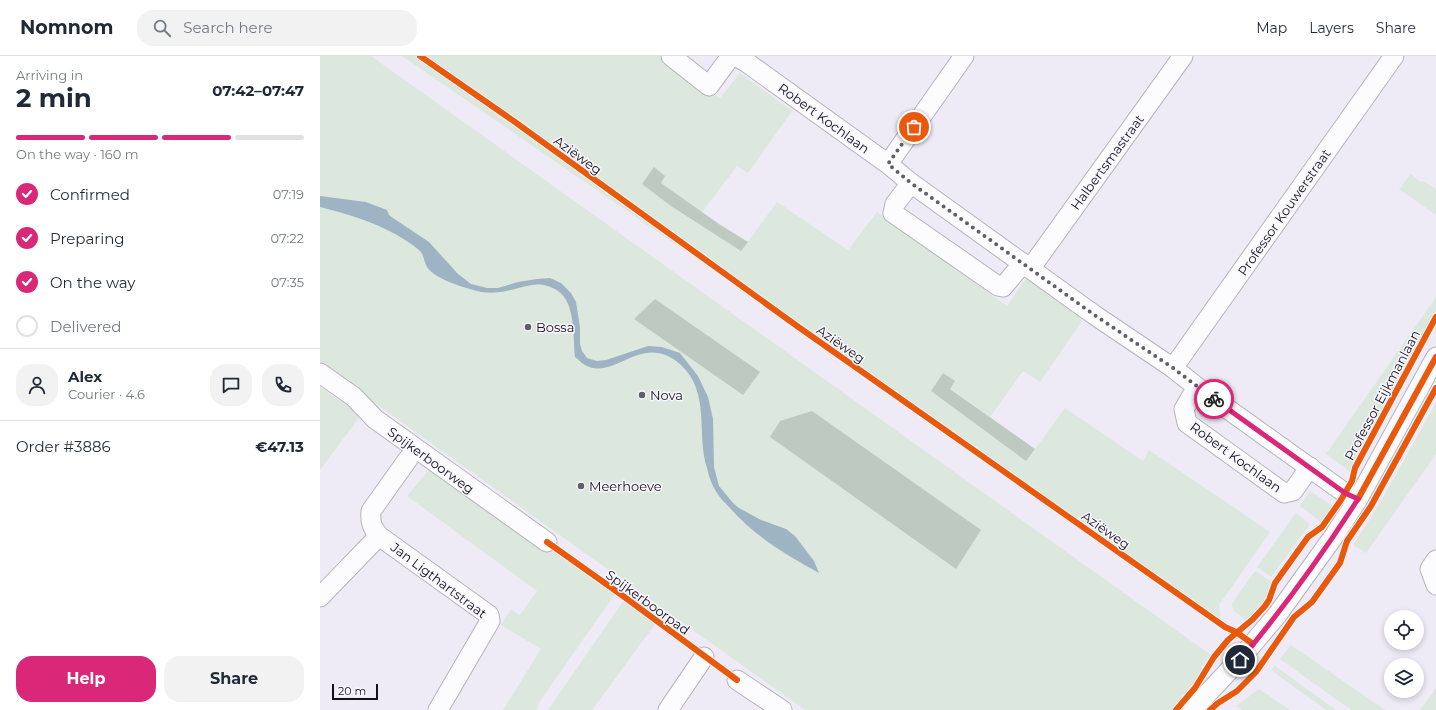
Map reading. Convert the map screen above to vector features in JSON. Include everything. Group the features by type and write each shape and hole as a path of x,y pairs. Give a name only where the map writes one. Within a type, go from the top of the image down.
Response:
{"street":[{"name":"Robert Kochlaan","path":"671,56 709,86 741,57 888,164 911,183 1093,314 1173,368 1197,387 1345,493 1358,499"},
{"path":"888,164 964,56"},
{"name":"Halbertsmastraat","path":"1027,266 1183,56"},
{"name":"Professor Kouwerstraat","path":"1173,368 1394,56"},
{"path":"911,183 895,204 893,213 998,286 1003,287 1027,266"},
{"path":"1192,710 1240,660 1277,615 1334,536 1358,499 1436,357"},
{"name":"Spijkerboorweg","path":"320,373 354,397 375,420 547,542"},
{"name":"Robert Kochlaan","path":"1197,387 1184,409 1187,423 1284,493 1293,491 1310,467"},
{"path":"320,597 379,536 373,529 370,520 371,511 408,459"},
{"name":"Jan Ligthartstraat","path":"379,536 489,615 490,621 438,710"},
{"path":"668,710 704,657"},
{"path":"737,680 782,710"}],"shaded area":[{"path":"320,56 371,56 1211,655 1201,667 1203,669 1188,691 1172,710 805,710 320,364"},
{"path":"402,56 662,56 720,98 740,73 792,111 748,173 737,166 702,212 661,183 654,168 642,184 741,251 777,202 848,250 877,212 1007,306 1027,277 1084,318 1040,382 1023,371 990,417 950,388 944,373 931,391 1032,453 1065,408 1143,461 1149,450 1270,532 1219,605 1221,620"},
{"path":"654,167 665,176 661,183 719,224 748,242 741,251 671,206 642,184"},
{"path":"1411,174 1420,182 1423,181 1436,189 1436,215 1399,189"},
{"path":"1436,297 1436,312 1351,472 1326,454"},
{"path":"655,299 760,372 743,395 634,319"},
{"path":"943,373 955,381 950,389 1035,449 1026,461 931,391"},
{"path":"320,387 361,415 320,470"},
{"path":"1436,403 1436,454 1366,553 1353,545 1377,508"},
{"path":"812,411 981,530 956,569 770,437 780,421"},
{"path":"432,466 615,594 540,701 536,710 503,710 541,649 501,625 511,609 520,615 537,591 407,496"},
{"path":"1310,491 1333,506 1321,522 1300,506"},
{"path":"1296,513 1310,524 1271,577 1257,567"},
{"path":"1255,571 1272,582 1263,604 1255,613 1245,620 1233,610 1232,603"},
{"path":"624,600 656,623 592,710 548,710"},
{"path":"1291,645 1385,710 1351,710 1280,659"},
{"path":"1275,666 1336,710 1326,710 1271,670"},
{"path":"1436,688 1436,710 1420,710"},
{"path":"1259,689 1290,710 1242,710 1236,706"}],"water":[{"path":"320,196 366,202 387,210 389,215 429,242 458,274 471,284 487,288 498,288 518,282 550,278 561,283 571,293 576,302 580,327 580,344 582,351 587,358 597,361 606,360 648,346 662,347 680,353 698,376 708,397 713,419 714,467 719,486 739,508 761,520 786,529 795,536 814,561 819,573 783,552 760,536 749,527 718,495 711,481 704,455 700,401 690,376 681,365 667,356 654,353 641,354 607,367 596,368 585,365 575,357 571,312 564,297 558,291 543,285 536,285 496,293 488,293 473,290 440,278 427,267 421,252 408,242 372,223 320,207"}],"cycle path":[{"name":"Aziëweg","path":"420,56 515,122 797,326 1225,627 1236,632 1253,644"},
{"name":"Professor Eijkmanlaan","path":"1176,710 1195,688 1214,657 1228,640 1253,619 1265,606 1269,600 1275,583 1308,537 1322,527 1341,500 1352,481 1355,468 1436,317"},
{"path":"1358,499 1436,357"},
{"path":"1210,710 1237,691 1256,672 1294,617 1312,602 1340,563 1347,541 1371,506 1436,388"},
{"name":"Spijkerboorpad","path":"547,542 737,680"}],"way so far":[{"path":"914,127 888,164 911,183 1030,269 1173,368 1214,399"}],"place":[{"name":"Bossa","path":"528,327"},
{"name":"Nova","path":"642,395"},
{"name":"Meerhoeve","path":"581,486"}],"route":[{"path":"1214,399 1345,493 1358,499 1334,536 1283,607 1240,660"}]}
